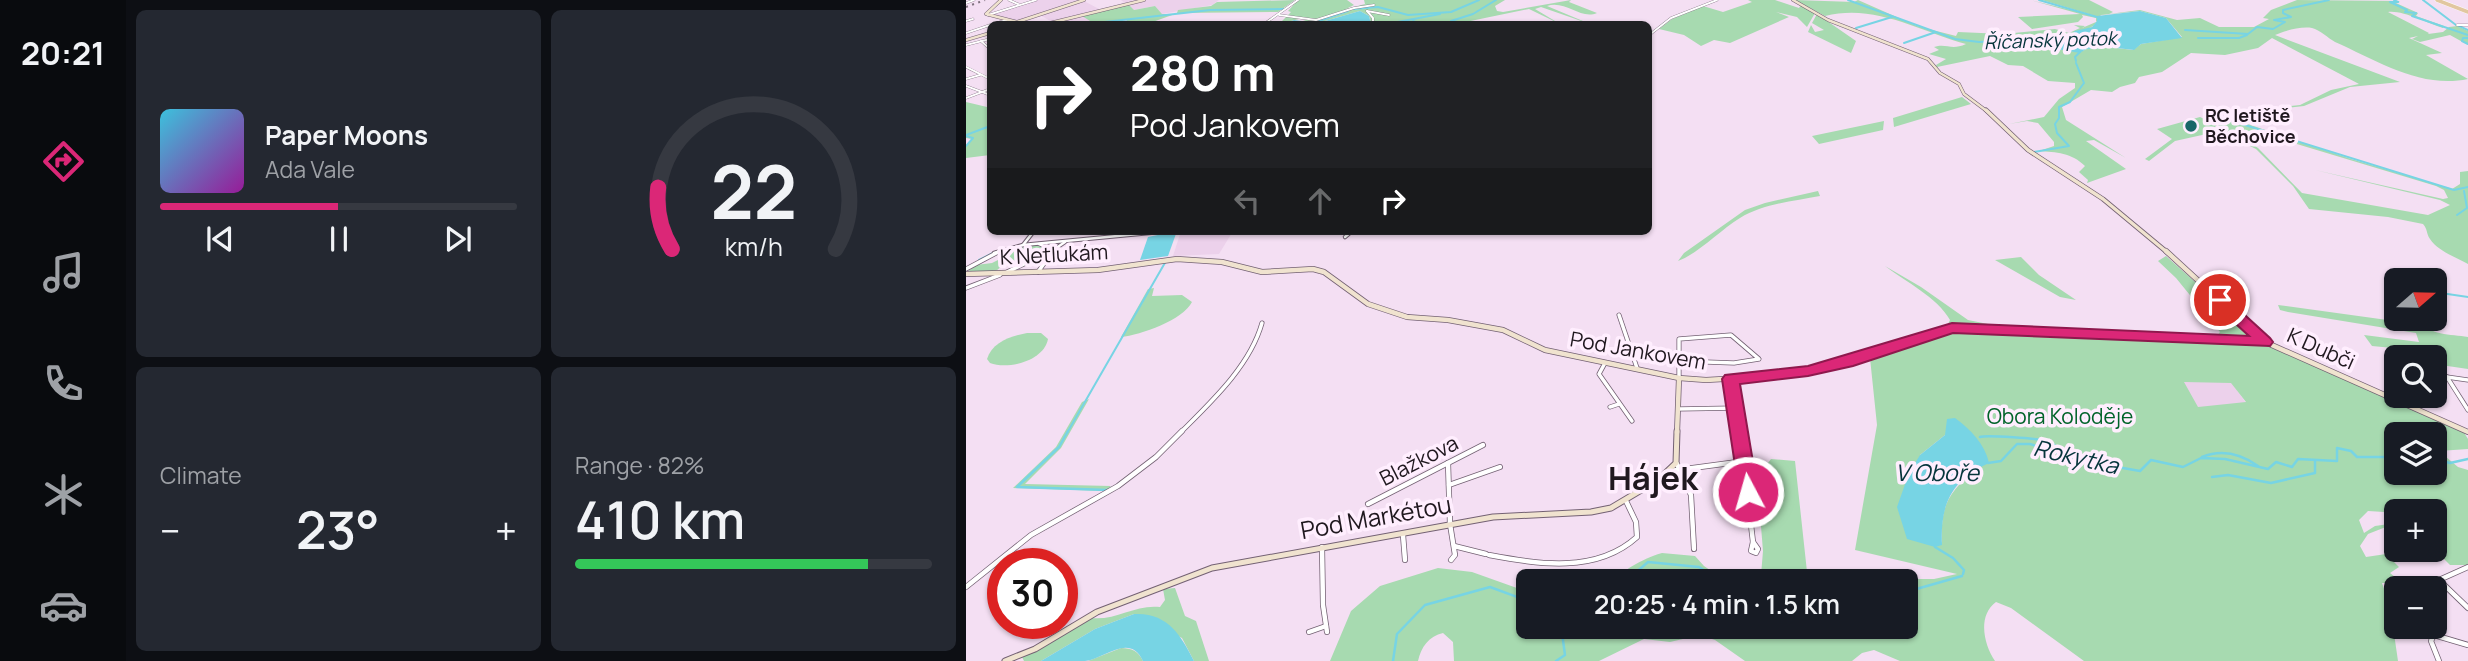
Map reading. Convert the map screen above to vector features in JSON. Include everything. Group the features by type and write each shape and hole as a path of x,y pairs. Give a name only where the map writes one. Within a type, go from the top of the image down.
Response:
{"main road":[{"path":"2437,0 2468,12"}],"street":[{"path":"966,3 974,0"},
{"path":"988,15 986,12 1001,0"},
{"path":"1010,0 1020,5"},
{"path":"988,15 1036,0"},
{"path":"1030,21 1084,0"},
{"path":"1058,21 1144,0"},
{"path":"1269,21 1298,0"},
{"path":"1652,33 1671,18 1717,0"},
{"name":"K Dubči","path":"1793,0 1828,20 1924,56 1940,73 1959,84 1964,94 1992,115 2021,145 2137,225 2264,342 2468,432"},
{"path":"1279,15 1316,20 1354,8 1374,5"},
{"path":"1373,21 1367,11 1389,15"},
{"path":"988,15 1010,21"},
{"path":"966,22 973,19"},
{"path":"2457,25 2468,25"},
{"path":"966,33 987,27"},
{"path":"966,40 987,34"},
{"path":"966,45 987,40"},
{"path":"981,41 987,46"},
{"path":"966,67 987,77"},
{"path":"966,79 982,74"},
{"path":"966,86 987,94"},
{"path":"966,98 987,90"},
{"path":"1023,246 1031,235"},
{"path":"966,269 994,253 1023,246 1129,235"},
{"path":"966,288 1054,250 1067,241"},
{"path":"1039,244 1054,250"},
{"path":"1038,272 1054,250"},
{"name":"K Netlukám","path":"966,274 1098,270 1177,259 1223,262 1256,272 1313,269 1325,273 1368,304 1402,316 1506,331 1545,350"},
{"path":"1619,315 1637,368"},
{"path":"966,587 995,561 1031,535 1118,486 1156,457 1205,408 1245,359 1257,341 1262,323"},
{"name":"Pod Jankovem","path":"1545,350 1678,378 1731,379 1776,376 1834,365 1952,328 2264,342"},
{"path":"1679,360 1734,363 1759,359 1731,335 1679,339 1676,463 1691,495 1694,549"},
{"path":"1606,361 1599,374 1632,421"},
{"path":"2468,380 2447,377 2468,410"},
{"path":"1731,379 1745,461 1753,542"},
{"path":"1610,407 1619,404"},
{"path":"1676,409 1736,408"},
{"name":"Blažkova","path":"1368,504 1483,445"},
{"path":"1670,471 1745,461"},
{"path":"1448,463 1450,524 1455,555 1451,560"},
{"name":"Pod Markétou","path":"1005,661 1035,649 1097,612 1167,583 1226,565 1502,515 1602,511 1626,501 1670,471 1676,463"},
{"path":"1449,485 1500,467"},
{"path":"1454,546 1542,565 1597,559 1613,549 1628,545 1637,537 1636,522 1626,501"},
{"path":"1402,533 1405,560"},
{"path":"1309,632 1326,629 1322,547"},
{"path":"2468,570 2439,580 2468,608"},
{"path":"2439,661 2431,641 2434,635 2468,645"}],"shaded area":[{"path":"1037,0 1082,0 1101,10 1096,21 1050,21 1040,15 1015,21 992,15"},
{"path":"1121,0 1219,0 1212,5 1162,14 1155,6 1133,10"},
{"path":"1180,235 1231,235 1219,254 1173,256"},
{"path":"2183,382 2231,382 2246,403 2197,408"}],"green space":[{"path":"1295,0 1278,12 1177,13 1178,10 1211,6 1217,2"},
{"path":"1298,0 1347,0 1354,5 1346,9 1365,4 1364,0 1505,0 1495,6 1497,11 1503,12 1571,0 1569,2 1597,13 1585,14 1554,5 1547,6 1583,21 1541,7 1535,9 1555,21 1529,9 1471,21 1370,21 1369,16 1360,11 1325,21 1303,21 1309,19 1293,16 1299,19 1282,21 1291,12 1288,11"},
{"path":"1748,0 1775,0 1799,8 1801,5 1815,13 1807,27 1797,17 1776,12 1789,17 1730,43 1714,40 1701,46 1684,35 1659,29 1672,19 1703,6 1723,12 1752,2"},
{"path":"1795,0 1858,0 1917,26 1956,36 1958,32 2004,34 2055,29 2069,33 2080,28 2074,25 2085,26 2082,28 2096,22 2096,18 2082,15 2078,22 2032,29 2018,17 2080,14 2030,0 2092,15 2042,0 2089,0 2113,12 2109,14 2140,10 2177,20 2200,18 2219,27 2254,27 2269,19 2263,18 2271,10 2297,0 2398,1 2400,2 2396,3 2418,13 2416,16 2444,26 2443,28 2408,15 2388,12 2428,34 2457,26 2468,31 2468,45 2450,35 2420,42 2412,39 2418,36 2409,38 2442,53 2426,55 2468,79 2451,81 2417,77 2335,42 2315,29 2298,28 2275,35 2400,82 2350,87 2304,106 2261,111 2236,120 2351,159 2452,189 2460,184 2460,172 2468,171 2468,264 2437,247 2423,224 2388,217 2309,209 2293,186 2256,149 2220,131 2175,141 2149,161 2145,159 2172,139 2157,129 2200,117 2217,125 2213,129 2229,119 2265,109 2300,105 2331,90 2359,84 2272,38 2258,48 2225,55 2191,53 2162,72 2139,77 2135,83 2112,92 2091,90 2062,107 2066,120 2126,158 2094,140 2086,141 2126,169 2087,183 2088,180 2079,172 2085,166 2075,158 2039,151 2054,146 2054,142 2038,123 2027,121 2009,124 2044,117 2059,99 2075,88 2075,83 2048,81 2023,66 2008,65 1990,56 1937,67 1936,65 1946,59 1929,54 1939,50 1934,47 1966,44 1879,16 1843,13 1825,16","holes":["2140,11 2166,18 2182,37 2141,44 2133,50 2108,47 2103,42 2080,52 2054,49 2050,45 2052,49 2021,43 2082,31 2095,24 2101,15","2254,131 2436,186 2444,190 2448,198 2315,170 2440,200 2450,205 2428,215 2302,193 2258,148 2247,141 2247,137"]},
{"path":"1128,4 1134,10 1155,6 1162,14 1175,14 1155,21 1090,21 1082,16"},
{"path":"1817,14 1856,41 1851,53 1808,32 1811,25 1815,32 1824,30 1812,23"},
{"path":"1962,97 1971,104 1894,127 1893,118"},
{"path":"966,102 987,107 987,155 966,158 966,145 972,139 966,138"},
{"path":"1884,121 1883,130 1819,144 1812,136"},
{"path":"1818,191 1820,196 1749,213 1694,253 1678,261 1684,253 1745,210"},
{"path":"1035,245 1051,250 1023,264 1003,265 996,271 966,273 976,265 992,263 1010,254 1009,249"},
{"path":"2166,256 2257,338 2217,336 2220,332 2176,278 2158,261"},
{"path":"2021,257 2039,275 2076,300 2060,297 1995,260"},
{"path":"1885,266 1968,320 2003,327 1947,326 1950,320 1937,304"},
{"path":"1154,288 1152,296 1182,295 1192,302 1180,315 1161,326 1121,337 1148,289"},
{"path":"2278,305 2384,320 2384,328 2288,312 2280,310"},
{"name":"Obora Koloděje","path":"1949,329 2251,341 2270,346 2384,396 2384,408 2411,408 2443,422 2384,422 2384,485 2447,485 2447,458 2458,467 2468,470 2468,565 2450,565 2447,562 2447,499 2384,499 2384,512 2368,511 2359,520 2364,533 2375,526 2384,525 2384,528 2368,534 2360,546 2366,557 2384,554 2384,562 2394,562 2399,567 2390,573 2394,576 2384,576 2382,583 2384,639 2395,639 2398,661 2084,661 2011,608 1996,602 1986,615 1984,623 1985,639 1995,661 1900,661 1874,650 1862,653 1852,661 1745,661 1712,639 1918,639 1918,579 1957,574 1855,550 1877,425 1870,358","holes":["2184,382 2231,383 2246,402 2198,407","1945,435 1977,468 1959,485 1948,501 1943,520 1942,545 1920,455"]},
{"path":"2404,331 2434,331 2468,337 2468,369 2447,366 2447,345 2372,346 2364,335 2419,342 2416,333"},
{"path":"1027,333 1041,333 1048,339 1045,347 1033,358 1006,365 990,363 987,359 998,344"},
{"path":"1089,399 1061,448 1025,484 1111,486 1105,491 1013,488 1056,447 1082,402"},
{"name":"Obora Koloděje","path":"2447,424 2463,431 2468,439 2468,449 2447,450"},
{"path":"1771,459 1795,461 1807,569 1762,569 1763,551 1757,477"},
{"path":"1662,553 1695,556 1708,569 1628,569"},
{"name":"Obora Koloděje","path":"1438,568 1472,572 1516,588 1516,639 1644,639 1599,661 1454,661 1453,642 1443,633 1426,643 1418,661 1330,661 1351,611 1380,586"},
{"path":"1175,588 1185,616 1196,621 1209,661 1194,661 1182,638 1134,614 1095,629 1041,661 1024,661 1022,657 1054,639 1078,639 1078,625 1091,618 1160,607 1165,600 1163,589"},
{"name":"Obora Koloděje","path":"1644,639 1683,639 1670,642"},
{"path":"1121,648 1134,651 1143,661 1088,661"}],"water":[{"path":"1360,11 1369,16 1370,21 1325,21"},
{"path":"2140,11 2166,18 2182,38 2141,44 2134,50 2108,47 2105,42 2104,48 2086,49 2080,53 2021,43 2068,37 2075,31 2092,27 2097,16"},
{"path":"1176,235 1168,256 1140,260 1148,237"},
{"name":"V Oboře","path":"1955,418 1976,438 1989,463 1965,477 1950,495 1943,518 1942,545 1935,547 1907,539 1897,507 1909,473 1920,455 1945,435 1947,419"},
{"path":"1134,614 1146,614 1164,621 1184,642 1194,661 1143,661 1131,648 1124,648 1085,661 1041,661 1095,629"}],"waterway":[{"name":"Říčanský potok","path":"1353,9 1378,7 1408,15 1451,12 1479,0"},
{"path":"1451,21 1473,14 1496,0"},
{"name":"Říčanský potok","path":"1848,0 1936,32"},
{"path":"2039,0 2097,17"},
{"name":"Říčanský potok","path":"2185,30 2248,34 2257,27 2273,29 2285,22 2274,20 2291,17 2283,13 2283,10 2329,0"},
{"name":"Rokytka","path":"2394,0 2398,2 2390,2 2407,10 2405,12 2416,13 2412,16 2468,35"},
{"path":"2423,0 2456,25"},
{"path":"1113,21 1210,10 1284,9"},
{"name":"Říčanský potok","path":"1319,21 1348,11"},
{"path":"1403,21 1440,14"},
{"path":"1856,28 1892,17"},
{"path":"2459,26 2468,30"},
{"path":"1904,43 1936,32"},
{"name":"Říčanský potok","path":"1936,32 1955,39 1979,42 2036,39"},
{"path":"2198,38 2239,38 2247,35"},
{"name":"Rokytka","path":"2468,38 2463,38 2462,41 2468,44"},
{"path":"2076,61 2075,57 2080,52"},
{"path":"2034,152 2069,146 2057,133 2055,124 2059,118 2059,107 2070,102 2084,83 2076,63"},
{"path":"2232,121 2454,190 2468,187"},
{"name":"Říčanský potok","path":"966,135 987,127"},
{"path":"966,136 973,138 966,146"},
{"path":"2457,215 2467,208 2464,191"},
{"path":"979,260 993,253"},
{"path":"1067,433 1166,261"},
{"path":"2447,294 2468,297"},
{"path":"1068,431 1059,447 1017,487 1108,490"},
{"path":"1980,437 2044,441 2053,444 2062,453"},
{"name":"Rokytka","path":"1988,463 2001,461 2017,444 2030,444 2083,461 2140,471 2151,460 2183,467 2201,458 2225,459 2268,469 2276,462 2292,467 2298,459 2337,461 2337,448 2351,451 2357,457 2384,457"},
{"path":"2202,457 2217,453 2231,454 2258,466"},
{"name":"Rokytka","path":"2447,462 2468,459"},
{"path":"2212,477 2228,475 2271,483 2315,473 2315,461"},
{"name":"Rokytka","path":"1935,547 1953,558 1964,570 1963,574"},
{"name":"Rokytka","path":"1640,569 1648,562 1702,569"},
{"name":"Rokytka","path":"1918,589 1962,576"},
{"name":"Rokytka","path":"1393,661 1397,634 1425,605 1490,587 1516,597"},
{"path":"1556,661 1565,655 1563,639"}],"railway":[{"path":"966,7 985,0"}],"place":[{"name":"RC letiště Běchovice","path":"2191,126"}],"district":[{"name":"Hájek","path":"1653,478"}],"route":[{"path":"1748,492 1731,379 1808,371 1847,362 1952,328 2264,342 2220,300"}]}
